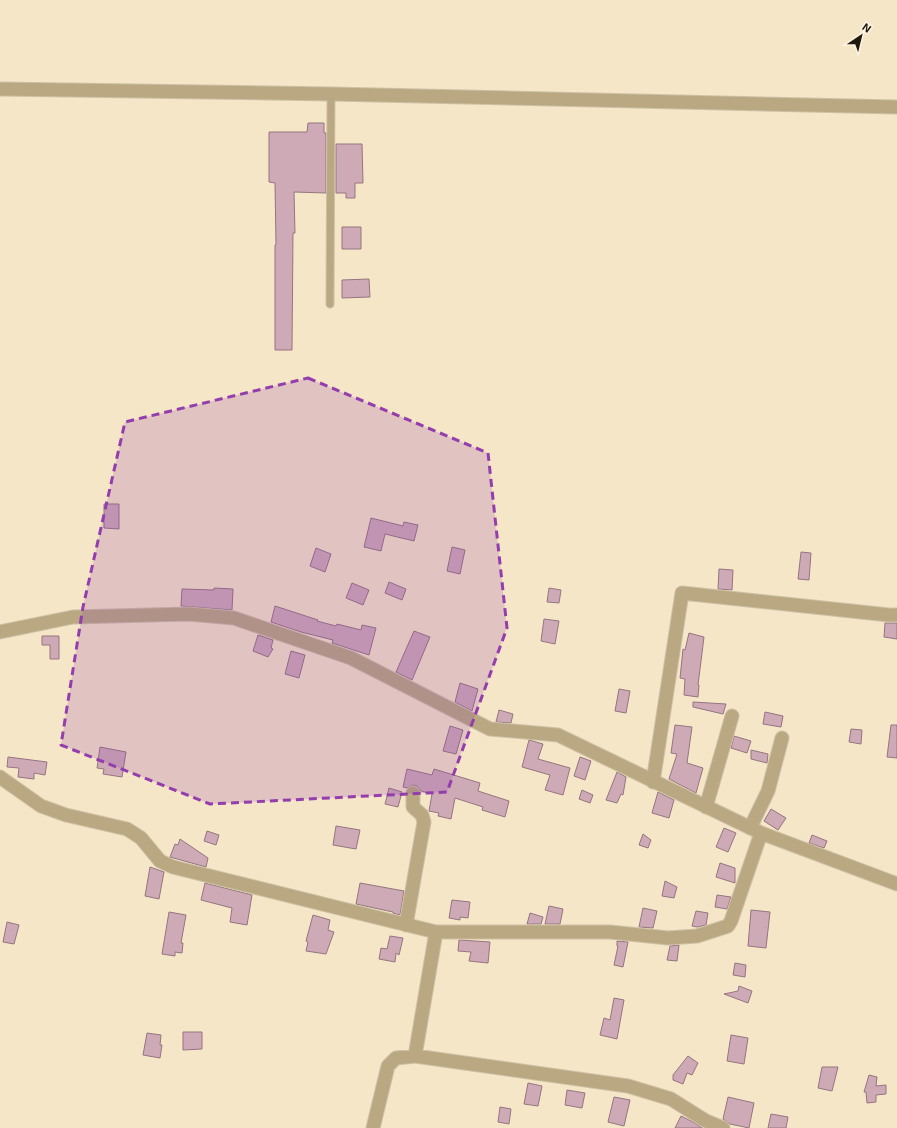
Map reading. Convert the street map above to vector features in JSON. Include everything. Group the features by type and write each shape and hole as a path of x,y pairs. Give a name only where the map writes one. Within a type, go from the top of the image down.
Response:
{"street":[{"path":"0,89 331,94 897,108"},
{"path":"653,782 682,593 897,615"},
{"path":"0,632 73,618 189,614 234,618 351,658 490,729 558,735 755,831 897,884"},
{"path":"706,807 732,716"},
{"path":"0,777 41,806 66,815 127,830 141,838 160,861 173,867 406,925 436,932 610,932 668,938 697,936 728,926 732,921 755,831 768,791 782,738"},
{"path":"406,925 424,822 422,815 413,807 413,793"},
{"path":"415,1056 436,932"},
{"path":"373,1128 388,1066 396,1058 415,1056 628,1086 670,1099 706,1121 723,1128"}],"lane":[{"path":"330,304 331,94"}],"highlighted area":[{"path":"308,378 488,453 507,628 447,792 210,804 61,745 83,607 125,422"}],"building":[{"path":"308,123 324,123 324,133 326,133 326,193 294,192 295,233 293,233 292,350 275,350 275,183 269,182 269,132 307,132"},
{"path":"336,144 362,144 363,183 355,183 355,198 346,198 346,193 336,193"},
{"path":"342,227 361,227 361,249 342,249"},
{"path":"369,279 370,297 342,298 342,280"},
{"path":"104,504 119,504 119,529 104,528"},
{"path":"371,518 403,526 404,522 418,525 414,541 385,534 381,551 364,547"},
{"path":"452,547 465,550 460,574 447,571"},
{"path":"316,548 331,554 325,572 310,566"},
{"path":"801,552 811,553 809,580 798,579"},
{"path":"719,569 733,570 732,590 718,589"},
{"path":"389,582 406,589 402,600 385,593"},
{"path":"352,583 369,590 363,605 346,598"},
{"path":"214,588 233,589 232,610 181,606 182,589 214,590"},
{"path":"549,588 561,590 559,603 547,602"},
{"path":"275,606 336,626 337,624 361,630 362,625 376,628 369,655 332,643 333,640 301,632 271,622"},
{"path":"544,619 559,621 555,644 541,641"},
{"path":"885,623 897,623 897,639 884,637"},
{"path":"414,631 430,637 412,680 396,672"},
{"path":"689,633 704,637 698,697 684,695 685,679 680,678 683,649 685,650"},
{"path":"258,635 273,640 271,648 273,649 268,657 253,651"},
{"path":"42,636 59,636 59,659 50,659 50,645 42,645"},
{"path":"291,651 305,655 299,678 285,674"},
{"path":"460,683 478,689 472,711 455,702"},
{"path":"619,689 630,691 626,713 615,711"},
{"path":"693,702 726,704 723,714 693,707"},
{"path":"499,710 513,714 511,723 496,722"},
{"path":"765,712 783,716 781,727 763,724"},
{"path":"675,725 692,727 687,763 703,768 696,793 669,779 677,754 671,753"},
{"path":"891,725 897,725 897,758 887,757"},
{"path":"450,726 463,730 456,754 443,751"},
{"path":"851,729 862,730 861,744 849,742"},
{"path":"734,736 751,741 747,753 731,748"},
{"path":"529,740 543,744 538,759 570,768 563,795 545,790 550,775 522,767"},
{"path":"100,747 126,752 122,777 103,774 104,769 97,768"},
{"path":"751,750 768,754 767,763 751,759"},
{"path":"8,757 47,762 45,775 34,773 34,779 18,777 19,768 7,767"},
{"path":"580,757 591,761 585,780 574,776"},
{"path":"407,769 432,775 434,769 480,783 478,791 509,801 505,817 482,810 483,807 455,798 451,819 438,816 439,813 429,811 432,794 421,791 417,786 413,785 407,788 403,787"},
{"path":"617,772 626,777 623,795 621,794 617,803 606,800"},
{"path":"389,788 402,792 398,807 385,804"},
{"path":"582,790 593,795 590,803 579,799"},
{"path":"658,792 674,800 669,818 652,813"},
{"path":"771,809 786,818 778,830 764,821"},
{"path":"336,826 360,830 356,849 333,845"},
{"path":"724,828 736,833 728,852 716,847"},
{"path":"207,831 219,835 216,845 204,841"},
{"path":"643,834 651,840 648,848 639,845"},
{"path":"812,835 827,841 824,848 809,843"},
{"path":"180,839 208,858 206,867 170,857 175,844 178,845"},
{"path":"720,863 735,868 735,883 716,877"},
{"path":"150,867 164,872 159,899 145,896"},
{"path":"665,881 677,887 674,898 662,896"},
{"path":"205,883 252,895 247,925 230,922 232,908 201,900"},
{"path":"360,883 404,891 400,915 393,912 356,904"},
{"path":"717,895 731,897 727,909 715,907"},
{"path":"452,900 470,902 468,918 460,917 460,920 449,918"},
{"path":"549,906 563,909 560,924 545,924"},
{"path":"643,908 657,911 653,928 639,927"},
{"path":"751,910 770,912 766,948 748,946"},
{"path":"696,911 708,913 706,925 697,927 692,926"},
{"path":"169,912 186,915 181,943 183,943 182,953 175,952 175,956 162,954"},
{"path":"530,913 543,917 541,924 527,924"},
{"path":"313,915 330,920 328,930 334,932 326,954 306,951 308,942 306,941"},
{"path":"7,922 19,925 14,944 3,942"},
{"path":"390,936 403,938 399,955 396,953 395,962 379,959 381,948 387,949"},
{"path":"459,940 490,942 488,963 469,961 471,952 458,951"},
{"path":"617,941 628,942 623,967 614,965 618,946"},
{"path":"679,945 677,961 667,960 670,946"},
{"path":"735,963 746,965 745,977 733,975"},
{"path":"739,986 752,991 748,1003 724,994 738,991"},
{"path":"614,998 624,1000 617,1039 600,1035 604,1018 610,1020"},
{"path":"183,1032 202,1032 202,1049 183,1050"},
{"path":"147,1033 161,1035 160,1045 162,1045 160,1058 143,1055"},
{"path":"731,1035 748,1038 744,1064 727,1061"},
{"path":"688,1056 698,1063 692,1075 687,1073 683,1084 673,1080 673,1075"},
{"path":"822,1067 838,1067 832,1091 818,1088"},
{"path":"869,1075 877,1077 876,1086 886,1085 886,1094 876,1095 876,1102 867,1103 866,1092 864,1092"},
{"path":"528,1083 542,1086 538,1106 524,1104"},
{"path":"567,1090 585,1093 582,1108 565,1105"},
{"path":"614,1097 630,1100 624,1126 608,1122"},
{"path":"728,1097 754,1103 749,1128 730,1124 723,1119"},
{"path":"500,1107 511,1109 509,1124 498,1122"},
{"path":"771,1114 788,1117 786,1128 768,1128"},
{"path":"681,1116 695,1123 702,1128 675,1128"}]}
